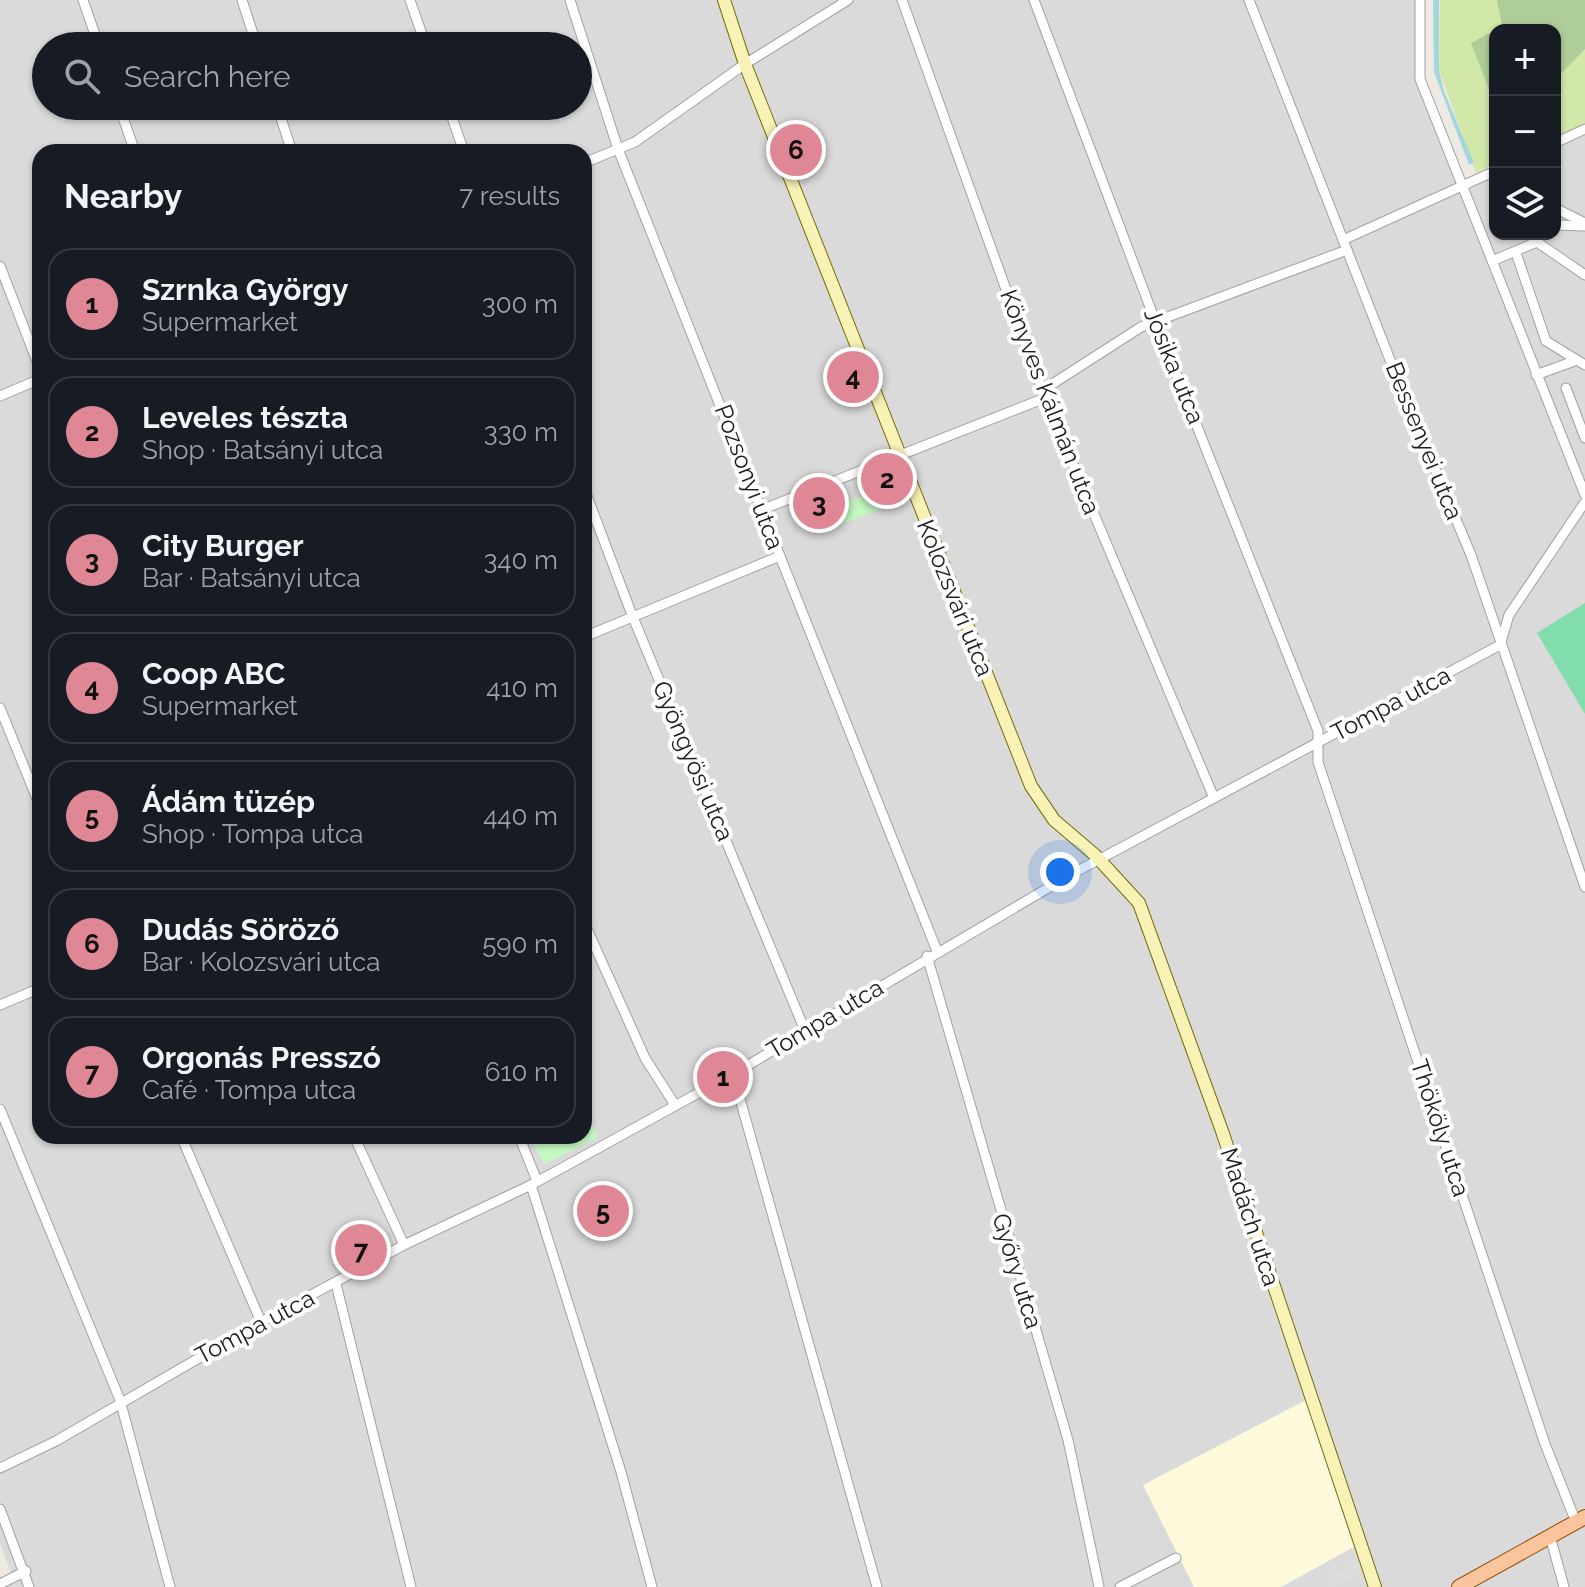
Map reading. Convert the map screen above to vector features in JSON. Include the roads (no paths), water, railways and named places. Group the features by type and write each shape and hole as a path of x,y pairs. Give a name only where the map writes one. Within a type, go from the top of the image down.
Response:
{"main road":[{"path":"1459,1587 1581,1519"}],"street":[{"path":"83,0 94,32"},
{"path":"242,0 252,32"},
{"path":"410,0 421,32"},
{"name":"Pozsonyi utca","path":"570,0 580,32"},
{"name":"Kolozsvári utca","path":"724,0 745,64 898,456 1031,786 1054,820 1101,861"},
{"path":"592,160 635,142 745,64 848,0"},
{"name":"Könyves Kálmán utca","path":"902,0 1044,394 1214,798"},
{"name":"Jósika utca","path":"1034,0 1156,323 1318,731"},
{"name":"Bessenyei utca","path":"1249,0 1471,555 1585,887"},
{"path":"1420,0 1420,79 1585,495"},
{"name":"Pozsonyi utca","path":"592,68 618,149 937,951"},
{"path":"124,120 132,144"},
{"path":"282,120 289,144"},
{"path":"453,120 461,144"},
{"path":"1561,141 1584,133"},
{"path":"761,510 1044,394 1141,327 1345,245 1489,174"},
{"path":"1561,212 1585,224"},
{"path":"1561,225 1585,224"},
{"path":"1492,261 1516,253 1536,240"},
{"path":"1541,240 1585,275"},
{"path":"1516,253 1546,341 1581,363"},
{"path":"0,266 32,348"},
{"path":"1536,375 1581,363"},
{"path":"0,396 32,382"},
{"path":"1566,388 1585,438"},
{"path":"1500,645 1509,615 1585,502"},
{"name":"Gyöngyösi utca","path":"592,509 632,615 806,1033"},
{"path":"592,633 780,556"},
{"name":"Tompa utca","path":"0,1468 56,1441 120,1400 404,1245 534,1183 733,1074 806,1033 927,956 1500,645"},
{"path":"0,708 32,786"},
{"name":"Thököly utca","path":"1318,731 1318,762 1545,1444 1581,1519"},
{"name":"Madách utca","path":"1101,861 1139,903 1222,1131 1375,1587"},
{"path":"592,940 645,1058 675,1105"},
{"name":"Győry utca","path":"927,956 1068,1440 1099,1587"},
{"path":"0,1005 32,991"},
{"path":"733,1074 877,1587"},
{"path":"0,1109 120,1400 170,1587"},
{"path":"184,1144 261,1322"},
{"path":"358,1144 404,1245"},
{"path":"522,1144 621,1472 652,1587"},
{"path":"336,1284 411,1587"},
{"path":"0,1509 26,1571 29,1587"},
{"path":"1550,1536 1564,1587"},
{"path":"1120,1587 1176,1558"},
{"path":"0,1584 26,1571"}],"water":[{"path":"1433,0 1439,0 1439,70 1444,91 1474,163 1469,165 1434,72"}],"place":[{"name":"Dudás Söröző","path":"796,150"},
{"name":"Coop ABC","path":"853,377"},
{"name":"Leveles tészta","path":"887,479"},
{"name":"City Burger","path":"819,503"},
{"name":"Szrnka György","path":"723,1077"},
{"name":"Ádám tüzép","path":"603,1211"},
{"name":"Orgonás Presszó","path":"361,1250"}]}
